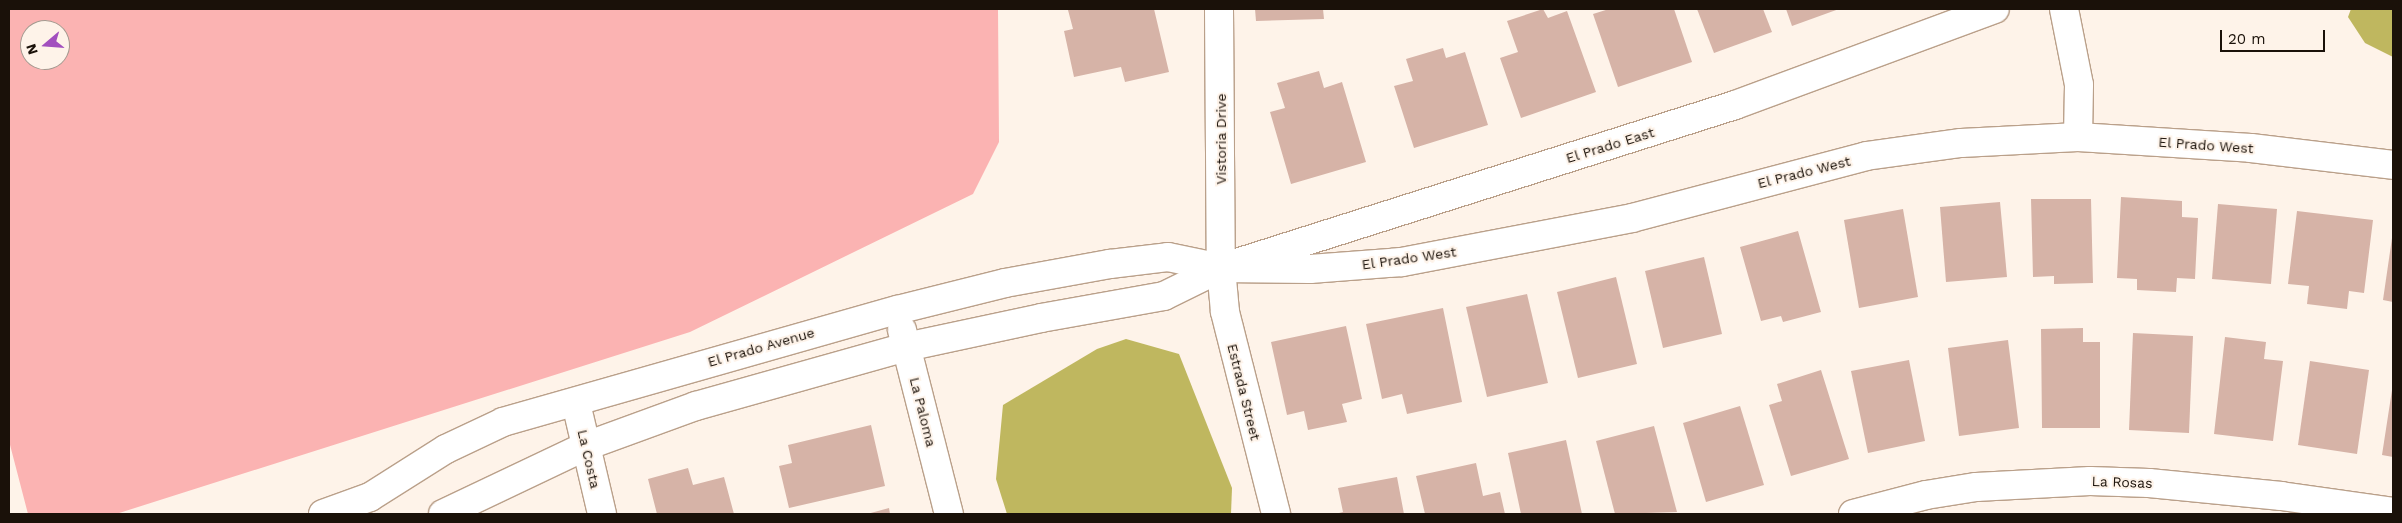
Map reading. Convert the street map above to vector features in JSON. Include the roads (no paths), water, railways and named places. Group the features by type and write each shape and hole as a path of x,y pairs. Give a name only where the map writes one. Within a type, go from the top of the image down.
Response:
{"street":[{"name":"Vistoria Drive","path":"1219,9 1221,268"},
{"name":"El Prado East","path":"443,514 586,446 722,398 906,347 1040,318 1164,296 1221,268 1735,105 1995,9"},
{"path":"2064,9 2079,85 2078,137"},
{"name":"El Prado West","path":"1221,268 1310,269 1402,262 1632,218 1866,156 1961,143 2078,137 2251,148 2393,165"},
{"name":"El Prado Avenue","path":"338,512 400,480 474,434 503,422 576,403 749,350 1006,283 1110,264 1168,257 1221,268"},
{"name":"Estrada Street","path":"1221,268 1229,333 1276,514"},
{"name":"La Paloma","path":"897,310 949,514"},
{"name":"La Costa","path":"576,403 602,514"},
{"name":"La Rosas","path":"1853,514 1926,495 1976,487 2090,481 2149,483 2262,494 2393,512"}]}
